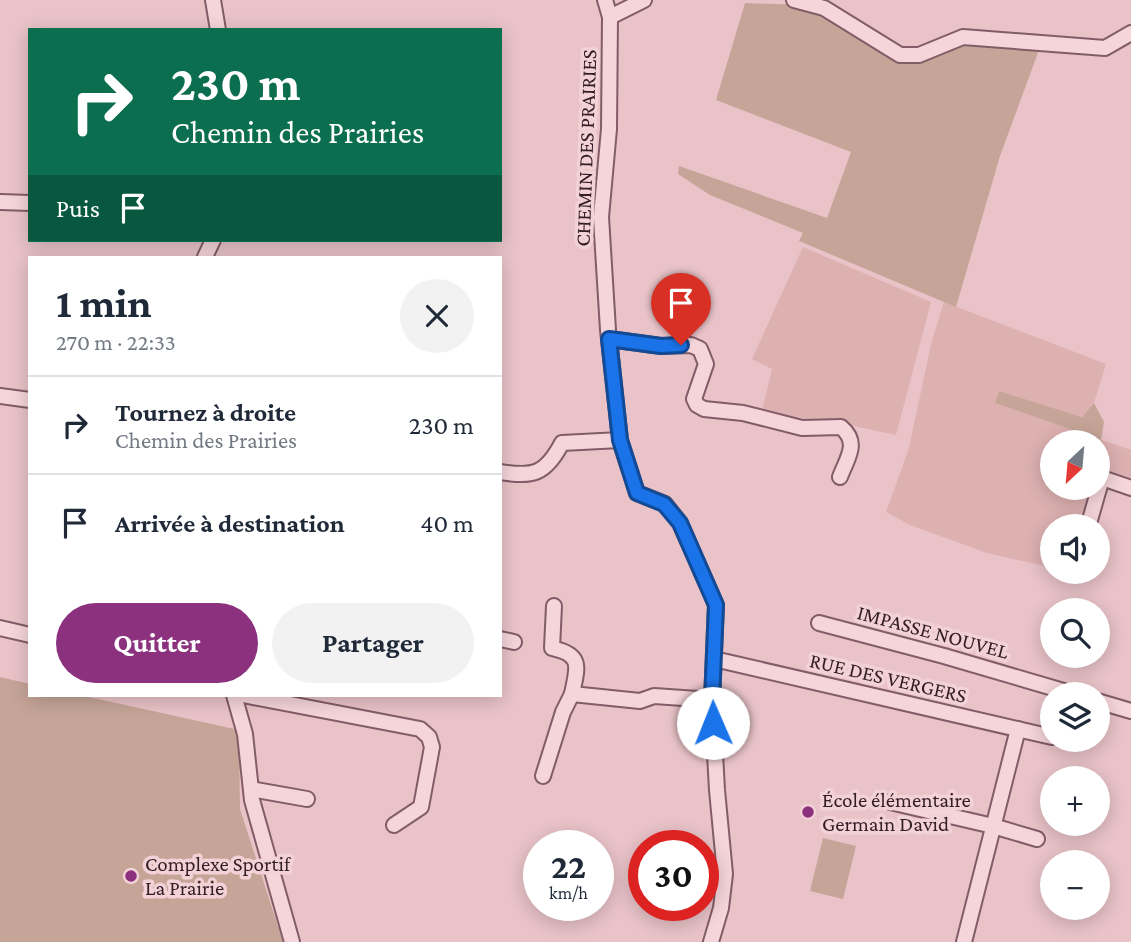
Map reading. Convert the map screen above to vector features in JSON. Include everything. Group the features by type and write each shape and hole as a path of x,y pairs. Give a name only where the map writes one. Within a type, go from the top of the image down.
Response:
{"street":[{"path":"213,0 218,28"},
{"name":"CHEMIN DES PRAIRIES","path":"606,0 610,17 609,129 601,217 609,339 620,440 637,493 664,504 680,523 716,605 712,701 725,874 721,908 711,942"},
{"path":"610,17 644,0"},
{"path":"794,0 824,8 900,55 919,55 963,37 1105,48 1131,33"},
{"path":"0,202 28,203"},
{"path":"609,339 661,346 691,345 700,349 706,364 694,399 704,409 743,413 802,428 841,427 849,434 852,442 840,477"},
{"path":"0,396 28,400"},
{"path":"502,472 527,476 536,473 551,460 562,443 620,440"},
{"path":"1092,514 1102,478 1131,488"},
{"path":"543,776 563,712 572,694 576,661 573,655 564,650 552,648 554,606"},
{"name":"IMPASSE NOUVEL","path":"819,623 1040,684"},
{"path":"0,628 28,635"},
{"name":"RUE DES VERGERS","path":"714,659 1040,734"},
{"path":"572,694 640,701 654,695 712,701"},
{"path":"235,697 245,734 251,789 292,942"},
{"path":"253,697 420,729 429,737 432,747 421,807 394,825"},
{"path":"1110,705 1131,711"},
{"path":"964,942 1018,729"},
{"path":"251,789 307,799"},
{"path":"890,802 1037,839"}],"shaded area":[{"path":"745,3 802,5 837,20 893,57 975,42 1040,47 1000,156 956,307 799,241 803,233 710,195 678,174 679,166 827,218 851,152 716,100"},
{"path":"803,247 931,302 896,435 831,421 769,415 762,411 772,369 752,359"},
{"path":"944,302 1106,364 1094,403 1082,417 999,391 996,403 1074,430 1040,430 1040,500 1086,500 1083,514 1040,514 1040,565 987,553 910,525 886,512 909,448 931,344"},
{"path":"999,391 1082,417 1094,403 1104,422 1103,430 1072,430 995,403"},
{"path":"1110,443 1131,450 1131,481 1110,474"},
{"name":"Complexe Sportif La Prairie","path":"0,677 28,684 28,697 89,697 239,730 240,809 283,942 0,942"},
{"path":"823,838 856,846 843,899 810,891"}],"place":[{"name":"École élémentaire Germain David","path":"808,812"},
{"name":"Complexe Sportif La Prairie","path":"131,876"}],"route":[{"path":"681,345 661,346 609,339 620,440 637,493 664,504 680,523 716,605 713,723"}]}
